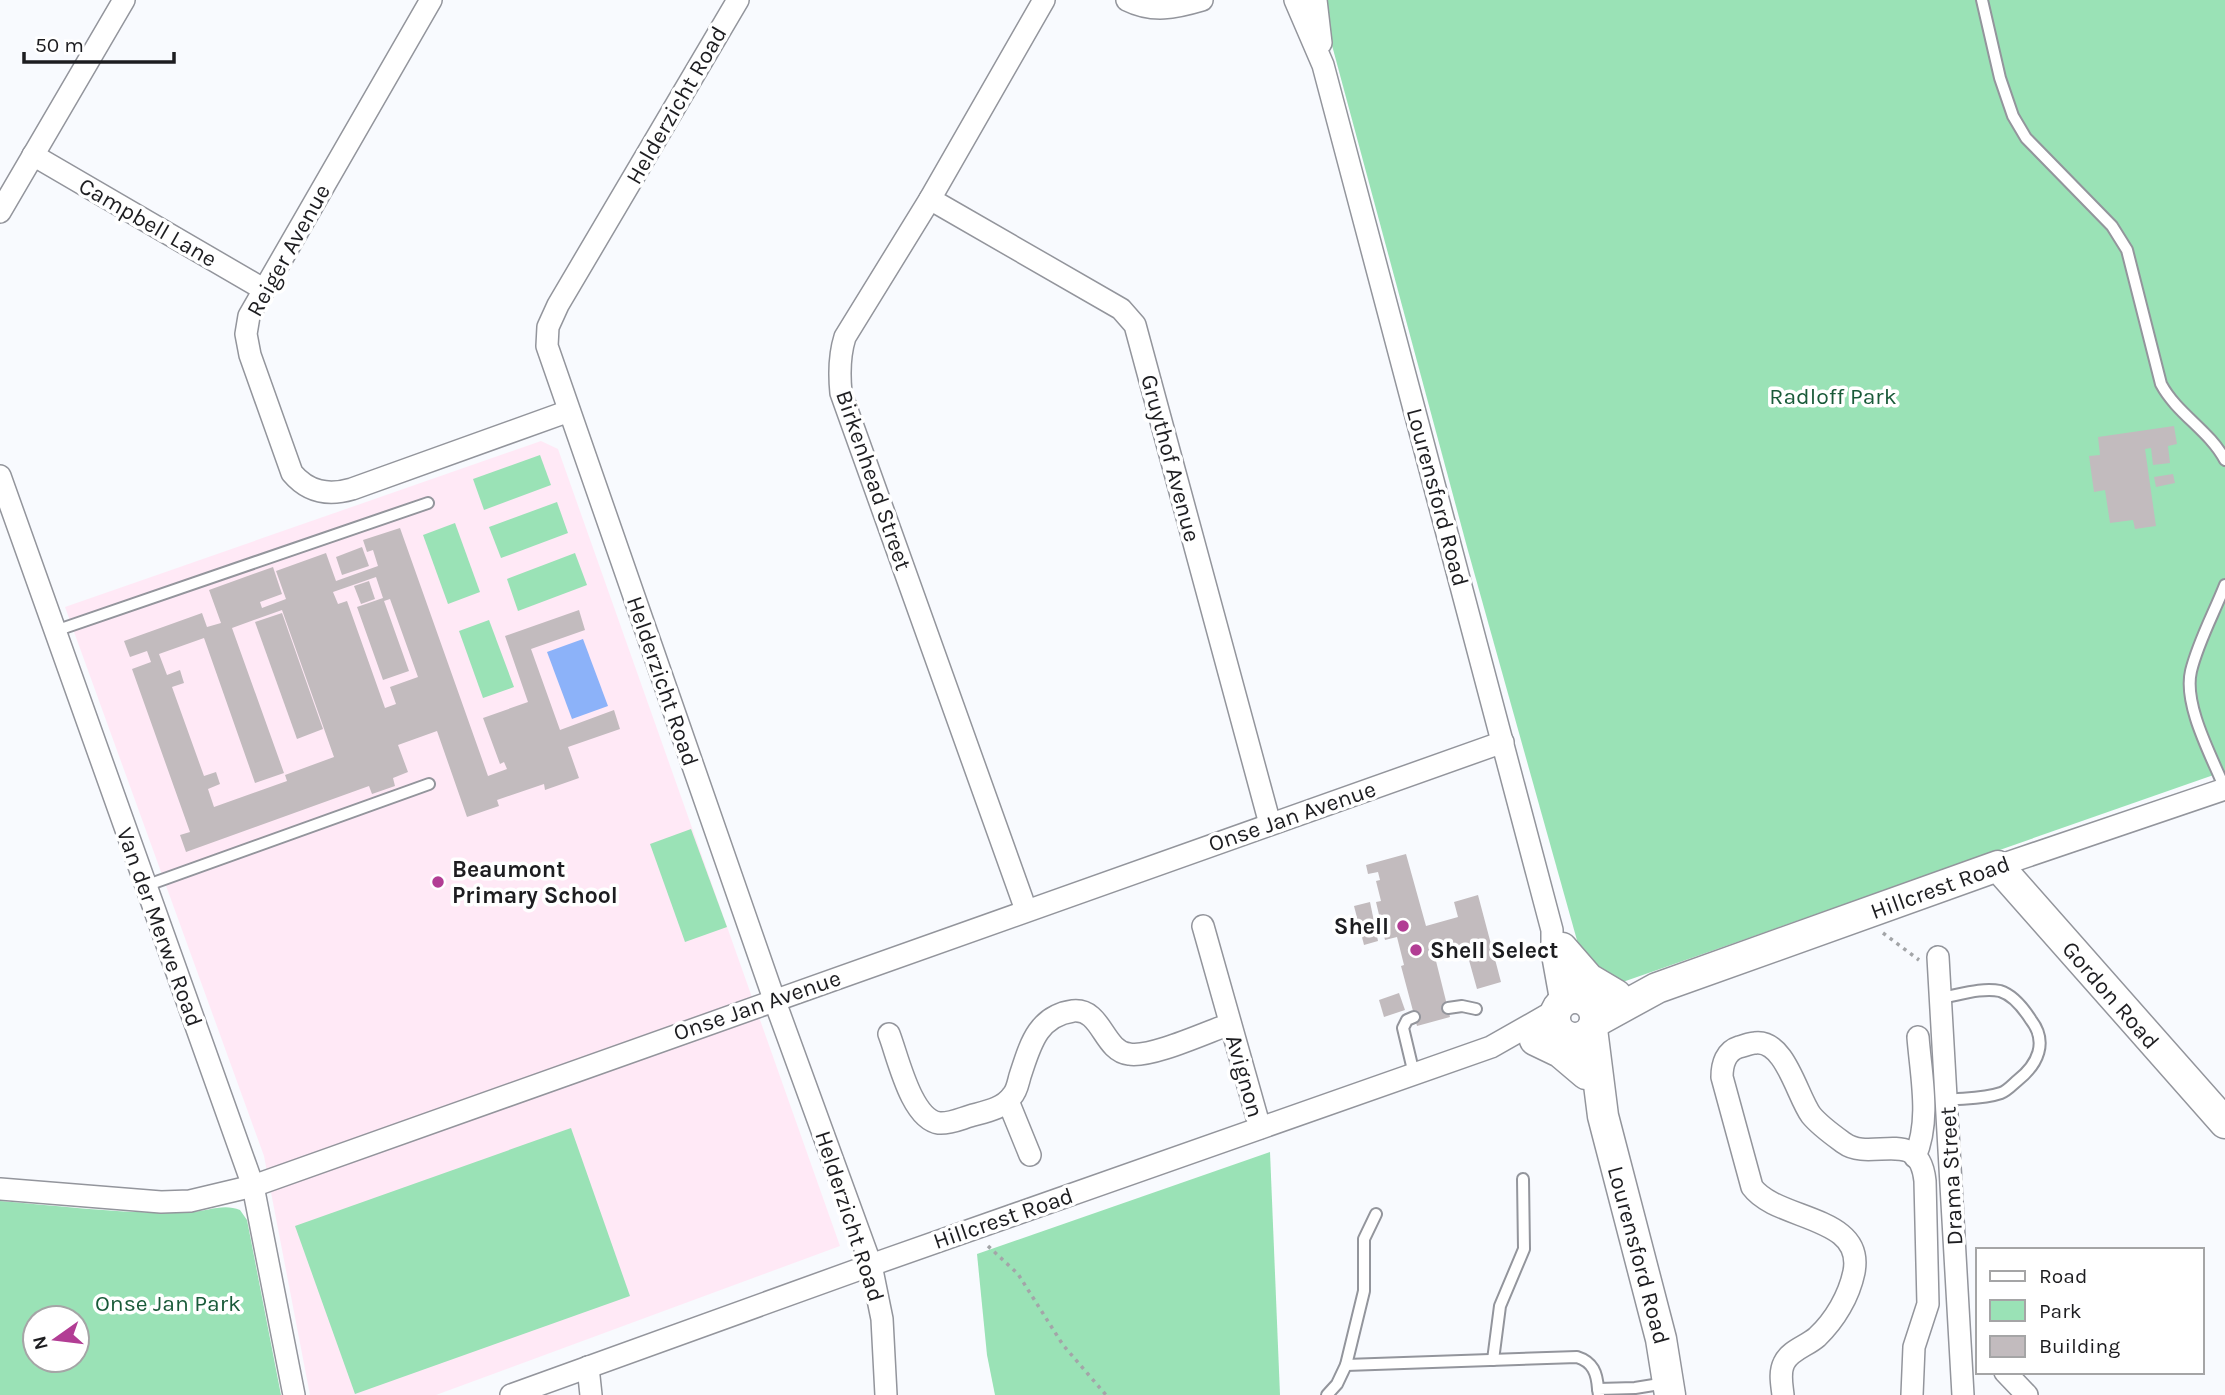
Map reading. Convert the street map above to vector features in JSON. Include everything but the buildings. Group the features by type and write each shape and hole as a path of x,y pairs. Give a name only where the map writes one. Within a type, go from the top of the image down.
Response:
{"street":[{"path":"0,212 124,0"},
{"name":"Reiger Avenue","path":"431,0 249,316 246,334 250,355 292,473 300,483 325,493 352,489 569,411"},
{"name":"Helderzicht Road","path":"738,0 558,305 548,327 547,346 774,999 871,1265 883,1319 886,1395"},
{"name":"Birkenhead Street","path":"1026,910 841,393 840,354 845,337 930,199 1044,0"},
{"path":"1127,0 1138,6 1167,9 1202,0"},
{"name":"Lourensford Road","path":"1295,0 1323,65 1557,939 1552,952 1580,1015 1603,1116 1661,1339 1670,1389"},
{"name":"Lourensford Road","path":"1316,0 1323,65"},
{"name":"Campbell Lane","path":"33,155 263,289"},
{"name":"Gruythof Avenue","path":"930,199 1121,309 1135,325 1270,824"},
{"name":"Van der Merwe Road","path":"0,476 253,1186 292,1392"},
{"name":"Onse Jan Avenue","path":"0,1189 161,1202 190,1201 253,1186 1503,742"},
{"name":"Hillcrest Road","path":"511,1395 1998,866 2225,789"},
{"name":"Gordon Road","path":"1998,866 2225,1123"},
{"name":"Avignon","path":"1203,926 1260,1128"},
{"path":"1557,939 1589,979 1580,1015"},
{"name":"Drama Street","path":"1939,977 1970,1358 1963,1395"},
{"name":"Avignon","path":"1008,1101 1015,1091 1038,1029 1056,1016 1075,1011 1092,1017 1119,1051 1128,1055 1151,1052 1230,1024"},
{"name":"Lourensford Road","path":"1580,1015 1586,1074 1603,1116"},
{"name":"Hillcrest Road","path":"1497,1045 1535,1040 1580,1015"},
{"path":"889,1034 922,1115 940,1123 955,1121 1008,1101 1030,1155"},
{"path":"1915,1157 1922,1141 1924,1121 1918,1037"},
{"path":"1535,1040 1560,1052 1586,1074"},
{"path":"1783,1395 1781,1376 1786,1360 1817,1337 1843,1303 1849,1291 1856,1260 1851,1243 1839,1232 1765,1199 1752,1187 1722,1077 1724,1061 1733,1049 1755,1043 1767,1045 1779,1053 1811,1114 1844,1143 1864,1150 1899,1148 1915,1157 1924,1172 1928,1287 1927,1304 1914,1347 1912,1395"},
{"path":"588,1367 591,1395"},
{"path":"2007,1374 2028,1395"}],"lane":[{"path":"1982,0 2000,78 2013,116 2026,138 2112,226 2127,250 2161,384 2169,400 2211,440 2225,460"},
{"path":"2211,440 2225,435"},
{"path":"55,631 428,503"},
{"path":"2225,585 2191,672 2190,691 2193,711 2225,789"},
{"path":"145,886 429,784"},
{"path":"1939,977 2003,992 2022,1007 2036,1027 2041,1042 2038,1059 2025,1075 2003,1092 1947,1100"},
{"path":"1448,1008 1462,1006 1476,1009"},
{"path":"1414,1017 1407,1020 1403,1027 1414,1074"},
{"path":"1493,1360 1500,1306 1524,1249 1523,1179"},
{"path":"1326,1395 1337,1384 1346,1365 1364,1291 1364,1239 1376,1214"},
{"path":"1346,1365 1577,1357 1584,1359 1594,1369 1599,1392 1635,1388 1670,1389"}],"path":[{"path":"1860,915 1939,977"},
{"path":"971,1230 1018,1274 1063,1345 1107,1395"}],"shaded area":[{"name":"Beaumont Primary School","path":"541,441 558,449 840,1246 436,1395 310,1395 264,1156 65,607"}],"green space":[{"name":"Radloff Park","path":"1326,0 2225,0 2225,771 1617,984 1580,951 1467,547 1326,23"},
{"path":"540,455 551,485 484,510 473,479"},
{"path":"557,502 568,533 501,558 489,527"},
{"path":"455,523 480,592 448,604 423,535"},
{"path":"575,553 587,585 518,611 507,579"},
{"path":"489,620 514,687 483,698 459,631"},
{"path":"691,829 727,927 685,942 650,844"},
{"path":"571,1128 630,1296 355,1394 295,1226"},
{"path":"1270,1152 1280,1395 995,1395 987,1355 977,1254"},
{"name":"Onse Jan Park","path":"0,1201 143,1212 191,1212 222,1207 240,1210 247,1220 281,1395 0,1395"}],"water":[{"path":"583,639 608,706 572,719 547,652"}],"place":[{"name":"Beaumont Primary School","path":"438,882"},
{"name":"Shell","path":"1403,926"},
{"name":"Shell Select","path":"1416,950"}]}
